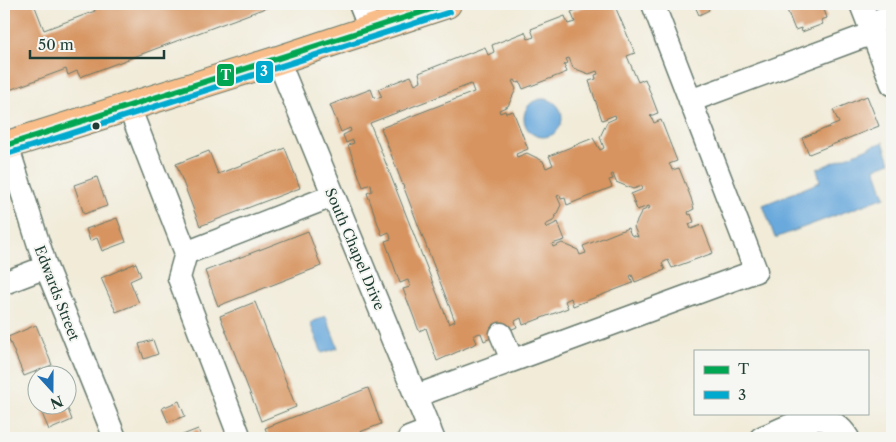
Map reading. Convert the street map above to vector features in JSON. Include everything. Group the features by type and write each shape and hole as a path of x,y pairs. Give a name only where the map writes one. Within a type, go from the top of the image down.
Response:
{"main road":[{"path":"5,145 278,60 447,4"}],"street":[{"path":"360,4 370,29"},
{"path":"416,396 756,271 653,4"},
{"path":"690,101 868,20 892,15"},
{"path":"868,20 892,84"},
{"name":"South Chapel Drive","path":"278,60 332,196 416,396 424,436"},
{"path":"129,107 186,253 179,278 240,438"},
{"name":"Edwards Street","path":"5,145 46,267 115,438"},
{"path":"186,253 332,196"},
{"path":"4,283 46,267"},
{"path":"501,334 512,360"},
{"path":"761,438 808,420 823,418 833,421 848,438"}],"water":[{"path":"543,99 557,104 562,118 557,132 543,137 529,132 524,118 529,104"},
{"path":"883,142 890,162 875,168 885,197 775,238 763,205 820,182 817,169"},
{"path":"326,316 338,348 322,353 310,323"}],"building":[{"path":"14,4 34,4 44,30 95,11 92,4 276,4 80,77 77,71 68,75 66,69 4,92 4,8"},
{"path":"591,4 614,4 635,53 627,56 638,82 645,79 658,113 650,116 654,123 661,120 677,161 669,164 672,170 679,168 691,198 694,209 688,212 689,215 691,214 694,222 689,224 691,229 702,225 713,253 672,268 668,260 662,263 665,270 635,282 632,275 630,276 633,283 573,306 571,298 565,301 568,308 523,325 521,318 515,321 517,327 484,341 481,333 477,334 474,336 477,343 437,361 426,328 419,331 403,289 410,287 408,280 400,283 385,241 391,239 389,232 382,235 367,193 372,191 371,184 363,187 348,145 354,143 353,140 346,143 343,135 351,131 350,128 341,132 330,105 371,89 374,97 382,97 378,89 411,76 415,84 421,81 419,73 485,47 488,55 494,52 492,45 525,32 528,39 534,37 531,29 565,16 568,24 575,22 571,12","holes":["569,58 573,68 589,74 597,71 596,79 589,81 602,120 615,115 616,118 607,122 600,137 604,148 600,150 593,138 549,156 553,165 546,168 543,161 527,153 517,157 516,154 528,149 513,111 500,113 499,110 508,106 516,89 512,81 520,82 523,89 567,72 564,65 568,63 566,59","471,84 474,92 381,128 455,321 449,324 370,123","613,174 616,182 633,189 642,186 643,189 631,194 637,210 649,206 650,208 642,211 634,227 638,237 631,235 628,228 583,246 586,253 580,255 578,250 562,243 553,247 552,244 565,240 558,222 546,228 545,225 553,221 561,205 557,196 560,195 561,199 565,198 567,205 612,187 609,180 613,179 611,175"]},
{"path":"694,4 707,4 709,10 699,15"},
{"path":"791,4 822,4 827,18 821,20 823,24 802,32 801,28 795,30 787,10 793,8"},
{"path":"867,96 879,126 809,154 802,138 839,123 833,110"},
{"path":"285,148 300,188 200,226 176,164 209,151 218,174"},
{"path":"97,177 107,206 84,214 74,185"},
{"path":"117,218 126,242 102,251 97,238 90,241 86,229"},
{"path":"308,231 321,266 218,306 205,271"},
{"path":"136,263 141,276 130,281 139,303 116,312 101,278"},
{"path":"255,302 296,407 261,421 220,316"},
{"path":"36,325 52,364 28,364 28,374 24,376 8,337"},
{"path":"153,340 158,354 144,359 139,344"},
{"path":"368,388 381,424 344,438 269,438 265,428"},
{"path":"179,401 185,416 168,422 162,408"},
{"path":"42,414 70,414 72,420 49,430"},
{"path":"198,429 202,438 175,438"}],"transit line":[{"name":"T","path":"4,146 447,4"},
{"name":"3","path":"7,154 450,12"}]}
